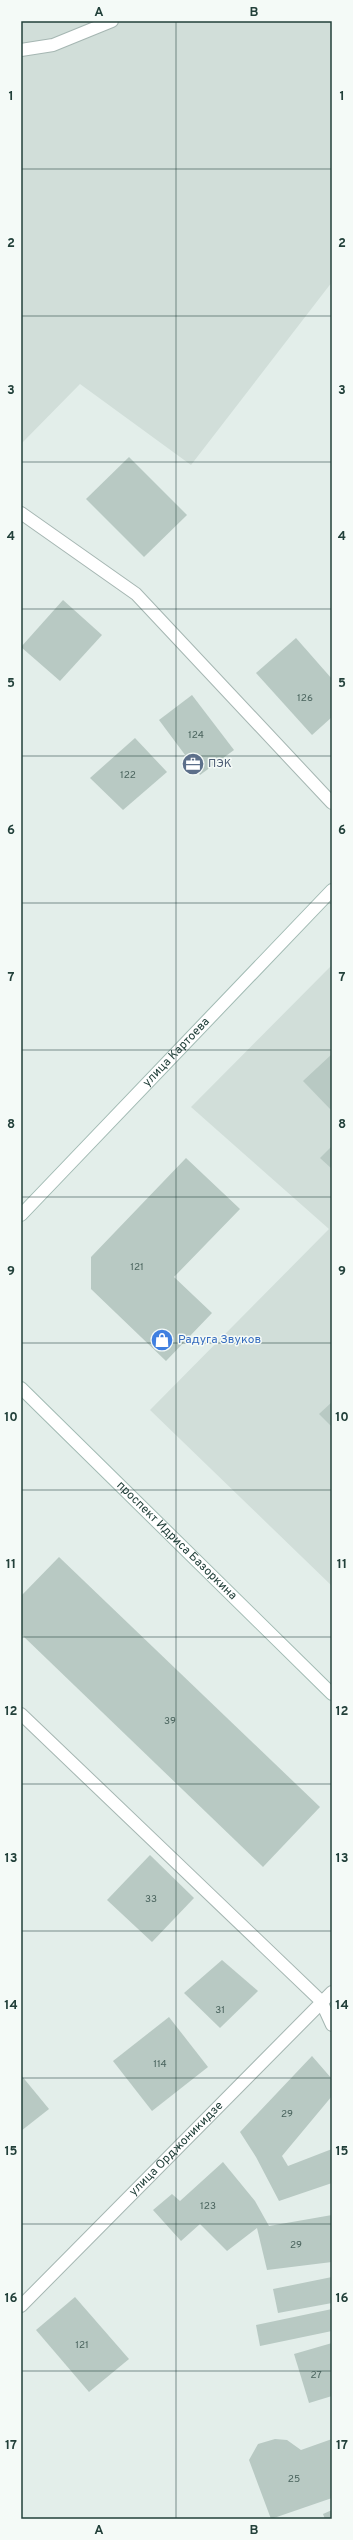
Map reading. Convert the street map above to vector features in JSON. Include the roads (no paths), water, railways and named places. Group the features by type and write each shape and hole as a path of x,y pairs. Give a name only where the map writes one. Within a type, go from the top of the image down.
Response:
{"main road":[{"path":"21,50 52,45 112,21"},
{"path":"21,513 136,594 332,803"},
{"name":"улица Картоева","path":"21,1215 332,890"},
{"name":"проспект Идриса Базоркина","path":"21,1388 332,1694"},
{"path":"21,1714 321,2001 332,2025"},
{"name":"улица Орджоникидзе","path":"21,2306 321,2001 332,1992"}],"place":[{"name":"ПЭК","path":"193,764"},
{"name":"Радуга Звуков","path":"162,1340"}]}
